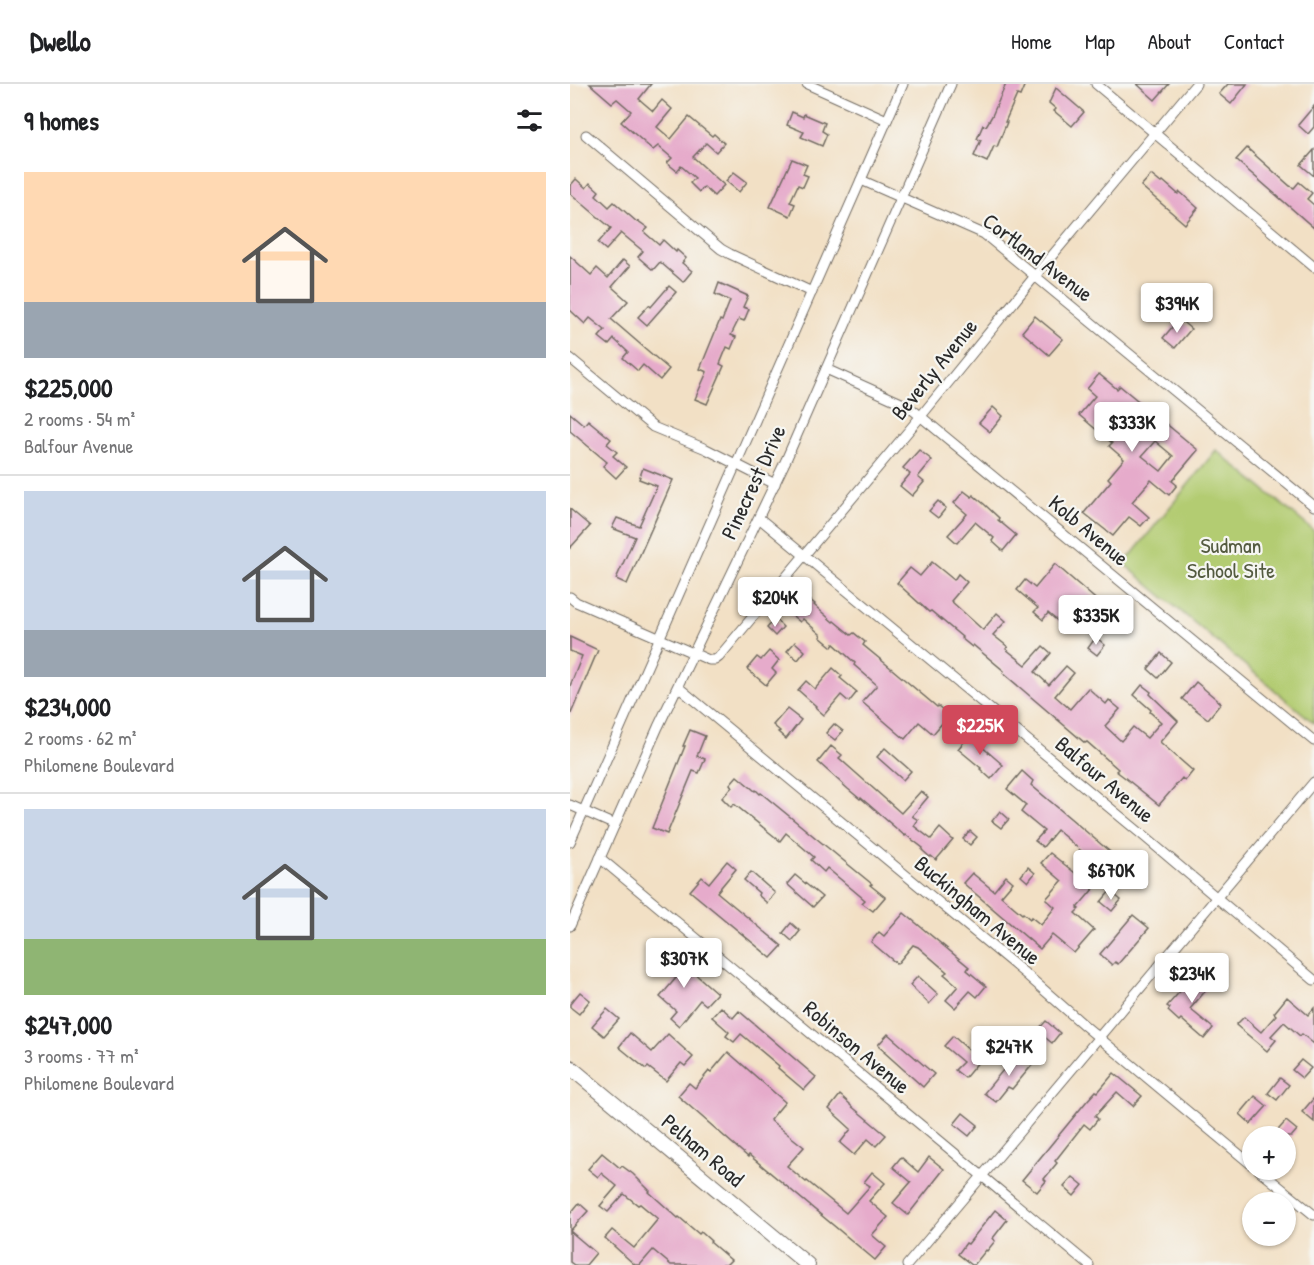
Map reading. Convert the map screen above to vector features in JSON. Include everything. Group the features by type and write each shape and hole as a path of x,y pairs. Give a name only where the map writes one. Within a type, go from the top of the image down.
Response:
{"main road":[{"name":"Pelham Road","path":"570,1067 808,1265"}],"street":[{"path":"807,84 888,120"},
{"name":"Pinecrest Drive","path":"570,842 903,84"},
{"name":"Pinecrest Drive","path":"570,926 658,727 775,483 951,84"},
{"path":"1096,84 1314,267"},
{"name":"Beverly Avenue","path":"694,654 709,660 719,657 1196,84"},
{"path":"586,135 721,249 812,292"},
{"name":"Cortland Avenue","path":"861,180 984,234 1314,506"},
{"path":"570,358 653,427 736,463 775,483"},
{"name":"Kolb Avenue","path":"826,369 908,406 1314,741"},
{"name":"Balfour Avenue","path":"759,518 1314,980"},
{"path":"570,597 576,602 694,654"},
{"name":"Buckingham Avenue","path":"678,687 1019,968 1242,1156"},
{"path":"907,1265 1314,782"},
{"path":"570,805 615,825"},
{"name":"Robinson Avenue","path":"600,858 1089,1265"},
{"path":"1271,1180 1314,1215"}],"green space":[{"name":"Sudman School Site","path":"1216,450 1314,531 1314,723 1124,564"}],"building":[{"path":"590,84 651,84 639,99 653,111 662,100 672,109 657,127 671,139 689,117 724,143 716,152 706,143 693,157 724,185 714,196 704,187 699,192 690,183 695,178 681,166 677,171 667,163 672,158 658,146 653,150 621,122 631,111 617,99 612,103"},
{"path":"1006,84 1025,84 1020,96 1017,95 1005,122 1007,122 997,147 994,146 987,162 974,156 981,140 977,139 983,125 986,126 992,116"},
{"path":"1137,84 1169,84 1155,100"},
{"path":"1228,84 1247,84 1231,104 1219,94"},
{"path":"1056,88 1084,112 1072,126 1054,111 1056,109 1049,103"},
{"path":"1314,106 1314,127 1308,134 1298,125"},
{"path":"792,112 803,117 804,114 825,123 822,131 827,134 822,146 801,137 804,132 787,125"},
{"path":"1247,148 1290,186 1294,188 1299,182 1312,193 1307,199 1314,205 1314,228 1236,160"},
{"path":"1314,150 1314,176 1301,165"},
{"path":"792,159 807,165 803,174 808,176 803,187 798,185 790,202 795,204 790,216 770,207"},
{"path":"734,172 747,182 739,192 726,181"},
{"path":"1151,175 1161,183 1163,181 1178,194 1180,192 1198,208 1185,224 1141,186"},
{"path":"576,179 586,188 590,183 599,191 596,195 609,207 614,202 637,222 648,228 644,232 659,245 663,240 686,258 682,263 692,271 683,282 660,262 653,270 638,257 643,251 621,233 606,250 598,243 611,228 570,193 570,186"},
{"path":"570,256 591,275 597,268 608,278 623,260 630,266 612,287 628,301 611,319 669,369 660,380 643,365 638,371 623,358 628,352 614,339 609,345 599,337 605,330 590,318 585,324 570,310"},
{"path":"719,283 748,296 743,307 749,309 744,321 739,319 731,335 736,337 731,349 727,347 720,364 724,366 707,404 695,399 707,372 700,369 730,301 715,294"},
{"path":"669,286 676,292 647,325 638,317 649,305 651,307"},
{"path":"1035,316 1063,339 1049,355 1022,332"},
{"path":"1179,319 1191,329 1175,348 1163,338"},
{"path":"1099,374 1117,389 1120,386 1198,450 1172,481 1177,485 1169,495 1151,480 1132,502 1149,517 1141,526 1129,517 1113,536 1084,513 1111,481 1108,478 1124,459 1109,446 1112,443 1079,415 1095,396 1087,389","holes":["1155,441 1173,456 1161,471 1142,456"]},
{"path":"993,407 1003,416 990,432 979,423"},
{"path":"570,413 584,425 588,420 611,439 607,444 617,452 613,456 626,467 616,478 603,466 607,462 570,431"},
{"path":"919,450 932,460 918,477 924,482 912,496 900,486 910,474 903,468"},
{"path":"643,468 673,480 627,584 616,579 635,537 612,528 617,518 639,526 657,486 639,479"},
{"path":"964,491 984,504 1016,535 1003,551 992,541 994,538 975,522 957,543 948,535 967,514 954,503"},
{"path":"938,501 946,508 938,518 929,511"},
{"path":"570,509 590,526 570,548"},
{"path":"932,562 954,580 958,574 967,582 951,601 983,630 997,613 1006,621 993,635 1026,665 1043,646 1051,653 1035,672 1049,685 1066,666 1074,673 1055,696 1070,709 1088,688 1106,704 1109,700 1120,709 1105,726 1121,741 1133,727 1147,738 1161,722 1134,695 1142,685 1151,692 1150,694 1178,721 1160,742 1193,771 1185,781 1182,778 1159,805 1116,771 1118,769 1003,673 1004,671 961,638 931,611 929,612 897,583 910,568 920,576"},
{"path":"1055,564 1116,617 1105,630 1084,612 1068,630 1048,613 1043,620 1034,612 1038,608 1017,590 1025,580 1035,588"},
{"path":"798,590 833,622 851,635 854,633 865,642 863,645 949,715 933,734 919,722 905,739 862,702 877,685 834,644 832,647 803,619 800,622 788,612 792,607 787,603"},
{"path":"775,619 783,627 775,636 767,628"},
{"path":"570,637 598,650 570,716 570,686 582,656 570,651"},
{"path":"1096,637 1105,645 1097,655 1088,648"},
{"path":"795,642 805,651 798,660 787,651"},
{"path":"769,651 779,660 772,669 776,673 766,685 747,669 757,657 761,660"},
{"path":"1161,653 1171,662 1158,678 1148,669"},
{"path":"833,668 842,676 840,678 857,692 849,702 841,695 824,715 798,690 806,681 815,689"},
{"path":"1196,682 1221,703 1208,719 1182,699"},
{"path":"787,709 801,720 786,739 773,725"},
{"path":"834,724 843,731 835,740 826,733"},
{"path":"690,730 705,736 697,756 705,759 699,773 693,771 667,834 652,828"},
{"path":"971,733 984,741 980,745 1003,765 991,779 958,749"},
{"path":"831,746 842,755 839,758 901,813 921,791 928,797 912,816 918,820 914,826 931,839 940,828 953,840 936,860 818,762"},
{"path":"885,748 911,771 903,780 877,757"},
{"path":"1022,771 1033,781 1031,785 1115,856 1103,870 1057,830 1043,847 1035,841 1044,831 1021,812 1026,805 1007,789"},
{"path":"737,776 872,884 870,885 885,897 873,911 862,903 865,900 827,868 824,872 811,860 814,857 786,833 780,841 734,804 731,807 722,798 732,787 730,784"},
{"path":"1000,811 1009,819 1001,828 992,821"},
{"path":"970,831 977,837 970,845 963,839"},
{"path":"1050,853 1094,888 1075,913 1094,930 1074,953 1052,935 1040,949 963,883 972,873 994,891 1006,876 1013,882 1001,896 1022,914 1030,919 1031,917 1041,925 1055,907 1046,899 1062,881 1041,863"},
{"path":"727,861 736,869 717,892 782,946 771,958 690,891 702,877 709,883"},
{"path":"1028,867 1035,873 1028,882 1021,876"},
{"path":"751,872 775,893 767,903 744,880"},
{"path":"795,875 822,897 813,907 787,884"},
{"path":"1110,891 1121,900 1112,911 1101,902"},
{"path":"904,913 969,967 967,970 986,986 977,997 970,991 955,1008 946,1000 958,986 944,974 947,972 918,947 913,945 897,964 871,942 879,932 884,936"},
{"path":"1133,915 1149,928 1118,964 1115,962 1112,965 1100,954"},
{"path":"791,923 800,931 792,941 783,933"},
{"path":"669,951 717,993 706,1005 700,1000 679,1026 670,1018 676,1011 660,997 676,978 659,963"},
{"path":"1199,970 1213,982 1190,1009 1213,1028 1204,1039 1181,1019 1179,1021 1168,1011 1170,1008 1167,1006"},
{"path":"918,976 938,994 929,1004 910,985"},
{"path":"580,992 590,1000 579,1014 570,1007 570,1004"},
{"path":"1287,997 1308,1015 1314,1008 1314,1044 1302,1034 1300,1036 1284,1022 1271,1036 1276,1040 1267,1051 1236,1025 1244,1017 1261,1032 1276,1015 1274,1013"},
{"path":"721,1007 733,1018 739,1011 816,1077 804,1090 741,1034 734,1042 726,1036 729,1032 712,1017"},
{"path":"607,1009 619,1019 604,1036 592,1026"},
{"path":"1046,1021 1060,1033 1052,1043 1037,1031"},
{"path":"630,1033 652,1052 668,1034 693,1057 685,1066 681,1063 666,1081 648,1067 646,1069 619,1047"},
{"path":"992,1033 1001,1041 994,1050 985,1042"},
{"path":"888,1034 934,1074 923,1087 878,1045"},
{"path":"953,1036 971,1052 980,1042 989,1049 965,1078 955,1070 963,1062 944,1046"},
{"path":"728,1052 785,1102 770,1120 804,1147 787,1166 806,1182 846,1213 870,1186 864,1182 872,1172 885,1183 869,1201 888,1217 872,1235 886,1247 875,1260 749,1155 748,1157 678,1096 689,1083 695,1088"},
{"path":"1018,1052 1033,1064 1012,1089 1008,1087 996,1102 984,1093"},
{"path":"1301,1060 1311,1068 1302,1078 1292,1070"},
{"path":"1114,1073 1142,1096 1133,1106 1117,1092 1095,1116 1098,1119 1090,1129 1084,1124 1055,1161 1057,1163 1037,1192 1022,1180 1086,1102"},
{"path":"1280,1078 1289,1085 1277,1100 1268,1093"},
{"path":"840,1095 886,1135 876,1146 868,1139 854,1155 840,1143 851,1129 829,1109"},
{"path":"1255,1096 1267,1106 1251,1124 1240,1114"},
{"path":"1314,1098 1314,1122 1302,1112"},
{"path":"963,1113 978,1125 969,1136 954,1124"},
{"path":"1286,1121 1292,1126 1282,1126"},
{"path":"602,1153 620,1168 622,1166 633,1174 678,1218 699,1234 701,1232 731,1260 726,1265 671,1265 653,1250 640,1265 635,1265 605,1238 612,1230 634,1248 658,1219 624,1194 608,1212 600,1206 617,1186 601,1173 598,1177 588,1169"},
{"path":"901,1157 918,1172 929,1157 944,1169 908,1215 893,1203 911,1182 893,1167"},
{"path":"1073,1177 1083,1185 1074,1196 1064,1187"},
{"path":"579,1203 588,1211 570,1231 570,1214"},
{"path":"995,1210 1007,1220 993,1238 995,1241 972,1265 958,1254"},
{"path":"570,1231 596,1253 586,1265 574,1265 570,1262"}]}
